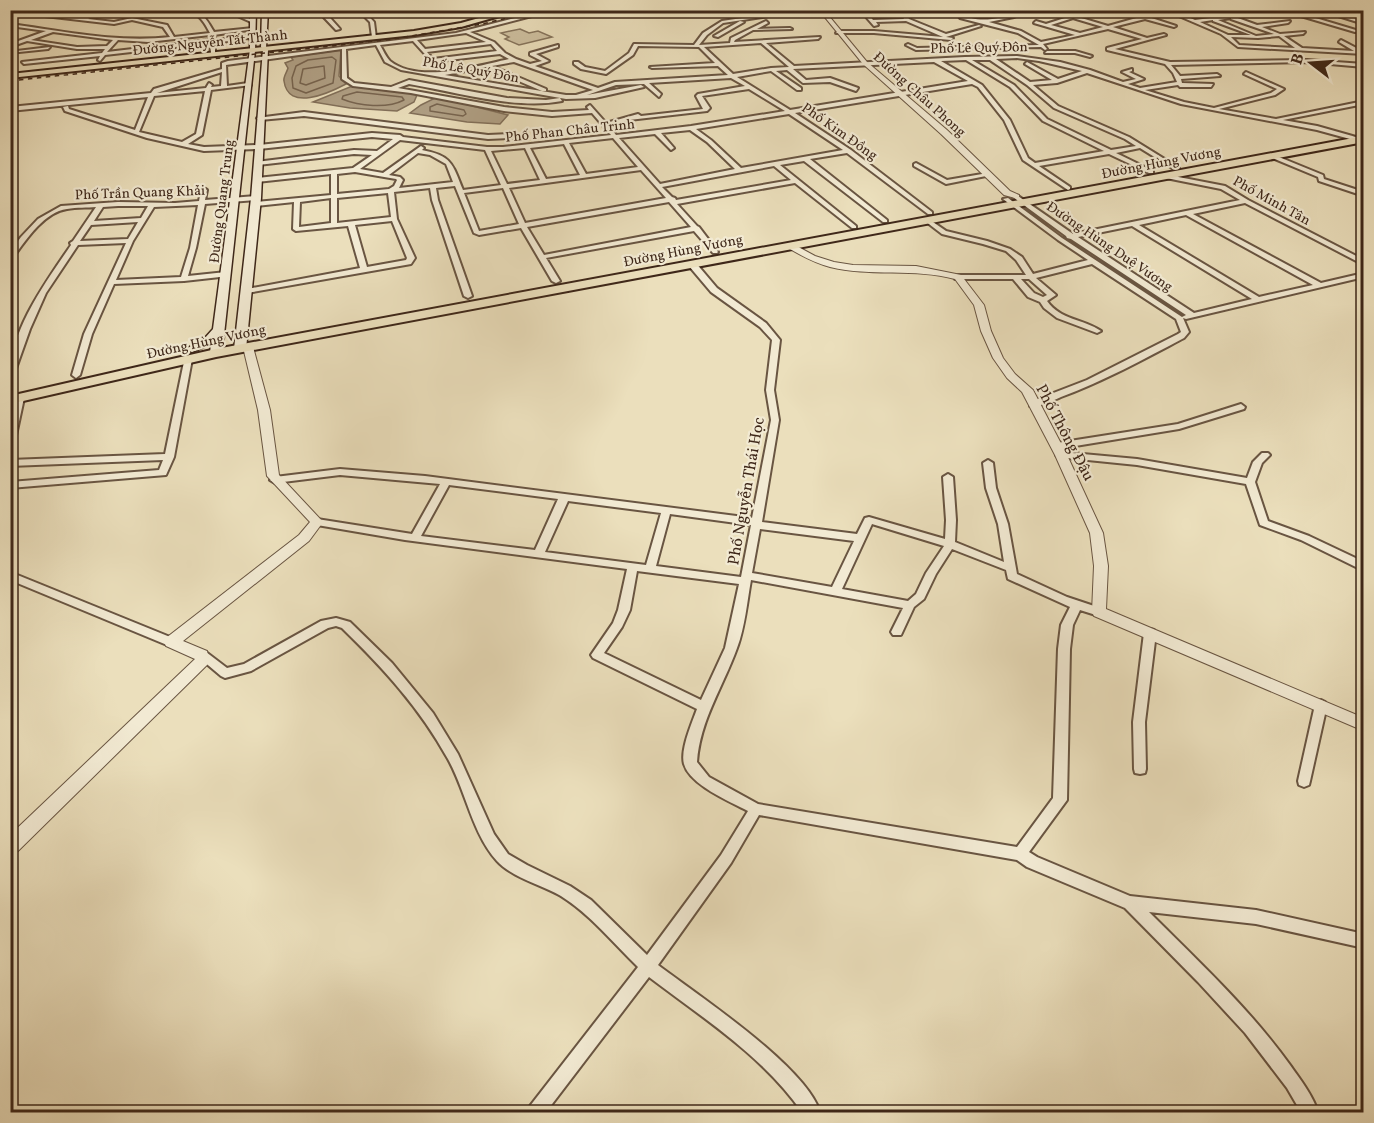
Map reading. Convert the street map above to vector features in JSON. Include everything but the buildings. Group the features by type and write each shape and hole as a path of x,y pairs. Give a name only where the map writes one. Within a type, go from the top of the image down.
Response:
{"main road":[{"name":"Đường Quang Trung","path":"216,349 242,148 252,53 253,10"},
{"name":"Đường Nguyễn Tất Thành","path":"375,38 456,23 507,10"},
{"name":"Đường Nguyễn Tất Thành","path":"140,62 265,52 375,38 448,27 518,10"},
{"name":"Đường Quang Trung","path":"243,345 256,201 266,32 265,13"},
{"path":"253,33 266,32"},
{"name":"Đường Nguyễn Tất Thành","path":"10,75 189,55 252,53"},
{"name":"Đường Hùng Vương","path":"1013,199 1163,176 1360,137"},
{"name":"Đường Hùng Vương","path":"243,345 468,296 556,280 692,264 791,246 1151,172 1360,137"},
{"name":"Đường Hùng Vương","path":"10,390 76,375 638,270 715,252 885,221 929,217"},
{"path":"190,354 218,331"},
{"name":"Đường Hùng Vương","path":"15,399 190,354"}],"street":[{"path":"10,20 35,10"},
{"path":"62,10 74,12"},
{"path":"10,46 105,10"},
{"path":"175,10 201,14 212,33 213,53"},
{"path":"226,10 253,21"},
{"path":"265,13 319,10 338,29"},
{"name":"Phố Lê Quý Đôn","path":"360,10 372,22 375,38 391,64 413,72 578,97 646,83"},
{"path":"265,52 344,48 375,38 414,39 467,32 553,10"},
{"path":"575,12 582,10"},
{"path":"769,10 774,14"},
{"path":"698,46 717,23 782,13 834,10"},
{"path":"862,10 883,32"},
{"path":"902,10 907,20"},
{"path":"956,11 976,12 975,10"},
{"path":"929,37 1006,16 1015,16 1029,10"},
{"path":"1043,10 1147,39"},
{"path":"1121,10 1146,15 1174,26"},
{"path":"1167,10 1227,36 1258,37 1303,33"},
{"path":"1195,21 1214,16 1228,17 1286,10 1357,31"},
{"path":"1321,10 1364,23"},
{"path":"1355,10 1364,13"},
{"path":"10,11 114,23 132,19"},
{"name":"Đường Châu Phong","path":"821,11 865,63 1013,199"},
{"path":"956,11 962,17 979,24 1022,33 1044,47 1053,62"},
{"path":"1046,25 1099,11"},
{"path":"85,13 161,24 169,30 173,38"},
{"path":"782,13 798,39"},
{"path":"1044,47 1146,15"},
{"path":"1214,16 1258,37 1271,48"},
{"path":"1228,17 1280,35 1300,49"},
{"path":"716,36 743,20"},
{"path":"872,21 907,20 942,34 960,47 968,58 1012,86 1045,120 1151,172"},
{"path":"732,44 733,39 766,22"},
{"path":"1036,22 1080,35"},
{"path":"1240,29 1288,22"},
{"path":"10,25 148,41 212,33 253,33"},
{"path":"772,29 780,40"},
{"path":"751,30 790,29"},
{"path":"467,32 492,43 513,60 596,89"},
{"path":"838,32 883,32 951,39"},
{"path":"24,63 213,41 253,33"},
{"path":"1164,35 1108,49 1168,63 1307,61 1364,66"},
{"path":"12,36 66,47"},
{"path":"186,36 189,55"},
{"path":"1227,36 1235,45 1362,53"},
{"path":"1240,37 1251,47"},
{"path":"576,63 594,71 606,73 631,54 636,45 698,46 818,38"},
{"path":"96,67 108,47 117,39"},
{"path":"414,39 434,61 501,52"},
{"path":"1305,41 1317,51"},
{"path":"1341,41 1362,53"},
{"path":"762,42 805,82 830,80 856,89"},
{"path":"423,51 492,43"},
{"path":"1265,43 1291,43"},
{"path":"908,45 916,49 1044,47 1090,56"},
{"path":"532,66 547,61 531,55 556,46"},
{"name":"Phố Kim Đồng","path":"698,46 732,76 794,113 849,151 929,217 944,233 1004,248 1019,259 1031,277 1052,295 1043,300"},
{"path":"19,51 66,47 108,47"},
{"path":"344,48 346,82 517,111 552,114 593,111"},
{"path":"224,88 224,64 252,53"},
{"path":"710,57 650,65 719,64"},
{"path":"989,57 1029,84 1056,107 1120,135 1176,168"},
{"name":"Phố Lê Quý Đôn","path":"578,97 605,87 732,76 771,69 989,57 1035,59 1089,71 1159,97 1360,137"},
{"path":"1125,62 1140,57"},
{"path":"523,63 540,58"},
{"path":"1035,59 1027,63 1057,81"},
{"path":"438,76 513,60"},
{"path":"935,60 974,82 993,100 1007,120 1025,159 1068,188"},
{"path":"1232,61 1241,67 1251,68"},
{"path":"1168,63 1179,78 1180,83 1173,85"},
{"path":"486,65 563,96"},
{"path":"771,69 799,89"},
{"path":"136,133 143,121 151,95 160,89 224,70"},
{"path":"1124,83 1141,79 1124,72 1130,70"},
{"path":"1029,84 1057,81 1089,71"},
{"path":"605,87 606,73"},
{"path":"1213,109 1260,98 1281,89 1246,73"},
{"path":"182,145 198,135 209,84 205,76"},
{"path":"1179,78 1217,76"},
{"path":"390,89 410,82 507,100 546,102 563,96"},
{"name":"Phố Phan Châu Trinh","path":"66,107 68,110 136,133 204,149 259,147 368,135 487,149 566,143 691,128 974,82"},
{"path":"646,83 659,95"},
{"path":"1141,89 1173,85 1211,85"},
{"path":"10,109 248,86"},
{"path":"606,125 658,110 704,104 700,94 751,87"},
{"path":"578,97 674,201 715,252"},
{"path":"1273,121 1364,102"},
{"path":"260,118 304,114 488,137 513,136"},
{"path":"691,128 709,141 741,171"},
{"path":"657,132 671,148"},
{"path":"355,170 400,137"},
{"path":"385,175 428,142"},
{"path":"566,143 584,176"},
{"path":"527,147 544,181"},
{"path":"1033,165 1139,147"},
{"path":"487,149 503,186 556,280"},
{"path":"416,151 432,154 449,163 476,232 795,182"},
{"path":"658,186 849,151"},
{"path":"258,163 354,152 378,153"},
{"path":"1272,156 1321,176 1322,180 1364,194"},
{"path":"806,159 885,221"},
{"path":"775,164 854,227"},
{"path":"916,165 946,182 988,175"},
{"path":"460,192 642,168"},
{"path":"247,291 410,261 411,258 394,219 391,190 400,180 355,170 257,180"},
{"path":"334,171 334,226"},
{"name":"Phố Minh Tân","path":"1163,176 1224,187 1246,201 1364,263"},
{"name":"Phố Trần Quang Khải","path":"10,258 23,237 40,220 57,209 235,200 297,201 335,195 456,184"},
{"path":"433,186 468,296"},
{"path":"184,279 194,248 204,190"},
{"name":"Đường Hùng Duệ Vương","path":"1013,199 1192,315"},
{"name":"Đường Hùng Duệ Vương","path":"1013,199 1060,239 1179,318"},
{"path":"297,201 296,229 394,219"},
{"path":"1060,239 1246,201"},
{"path":"76,375 88,334 130,240 153,205"},
{"path":"10,374 26,328 42,293 73,243 100,206"},
{"path":"1187,213 1319,285"},
{"path":"88,223 144,220"},
{"path":"351,223 364,270"},
{"path":"1133,224 1258,300"},
{"path":"542,257 697,228"},
{"path":"73,243 130,240"},
{"path":"10,245 19,245"},
{"path":"791,246 809,257 832,266 933,271 958,277 1031,277 1094,261"},
{"name":"Phố Nguyễn Thái Học","path":"692,264 714,290 763,325 776,340 770,390 775,420 756,524 730,648 704,707 692,742 690,763 704,781 756,808"},
{"path":"112,282 184,279 226,274"},
{"path":"1033,404 1109,374 1181,336 1185,332 1179,318 1364,274"},
{"name":"Phố Thông Đậu","path":"958,277 980,305 986,331 998,358 1011,376 1027,390 1059,450 1097,533 1101,581 1099,612"},
{"path":"1016,278 1031,295 1043,300 1046,306 1059,316 1097,331"},
{"path":"243,345 264,410 275,480 317,522 416,538 744,578 836,591 910,605"},
{"path":"10,485 163,473 169,458 190,354"},
{"path":"10,440 15,399"},
{"path":"1059,450 1179,426 1241,407"},
{"path":"1059,450 1250,482"},
{"path":"1265,455 1258,462 1250,482 1264,523 1314,542 1364,567"},
{"path":"10,463 169,458"},
{"path":"988,463 991,488 1003,524 1010,568 1012,576 1017,580 1150,633 1364,724"},
{"path":"275,480 340,472 446,482 862,538"},
{"path":"897,632 910,605 920,596 931,573 950,544 948,477"},
{"path":"416,538 446,482"},
{"path":"539,553 564,498"},
{"path":"650,568 666,512"},
{"path":"836,591 869,520 950,544 1010,568"},
{"path":"171,642 304,538 317,522"},
{"path":"633,566 624,610 597,655 704,707"},
{"path":"10,576 202,655 225,673 236,672 325,624 336,622 346,625 388,666 429,717 454,758 495,850 513,865 579,899 647,966 761,1053 793,1085 812,1113"},
{"path":"1020,854 1060,800 1064,649 1067,625 1077,604"},
{"path":"1140,770 1139,722 1150,633"},
{"path":"10,847 200,663 202,655"},
{"path":"1304,781 1321,705"},
{"path":"537,1113 726,859 756,808 1020,854 1032,862 1130,903 1256,917 1364,941"},
{"path":"1130,903 1267,1044 1294,1082 1310,1113"}],"shaded area":[{"path":"520,29 529,33 538,31 552,37 519,45 505,39 509,37 501,33"}],"water":[{"path":"341,50 339,76 346,84 310,98 293,96 287,90 284,79 288,68 285,63 293,60 291,57"},
{"path":"357,86 417,95 414,102 397,111 350,108 313,102"},
{"path":"437,97 508,115 500,124 467,122 410,113"}],"railway":[{"path":"10,81 394,39 482,24 540,10"}]}
